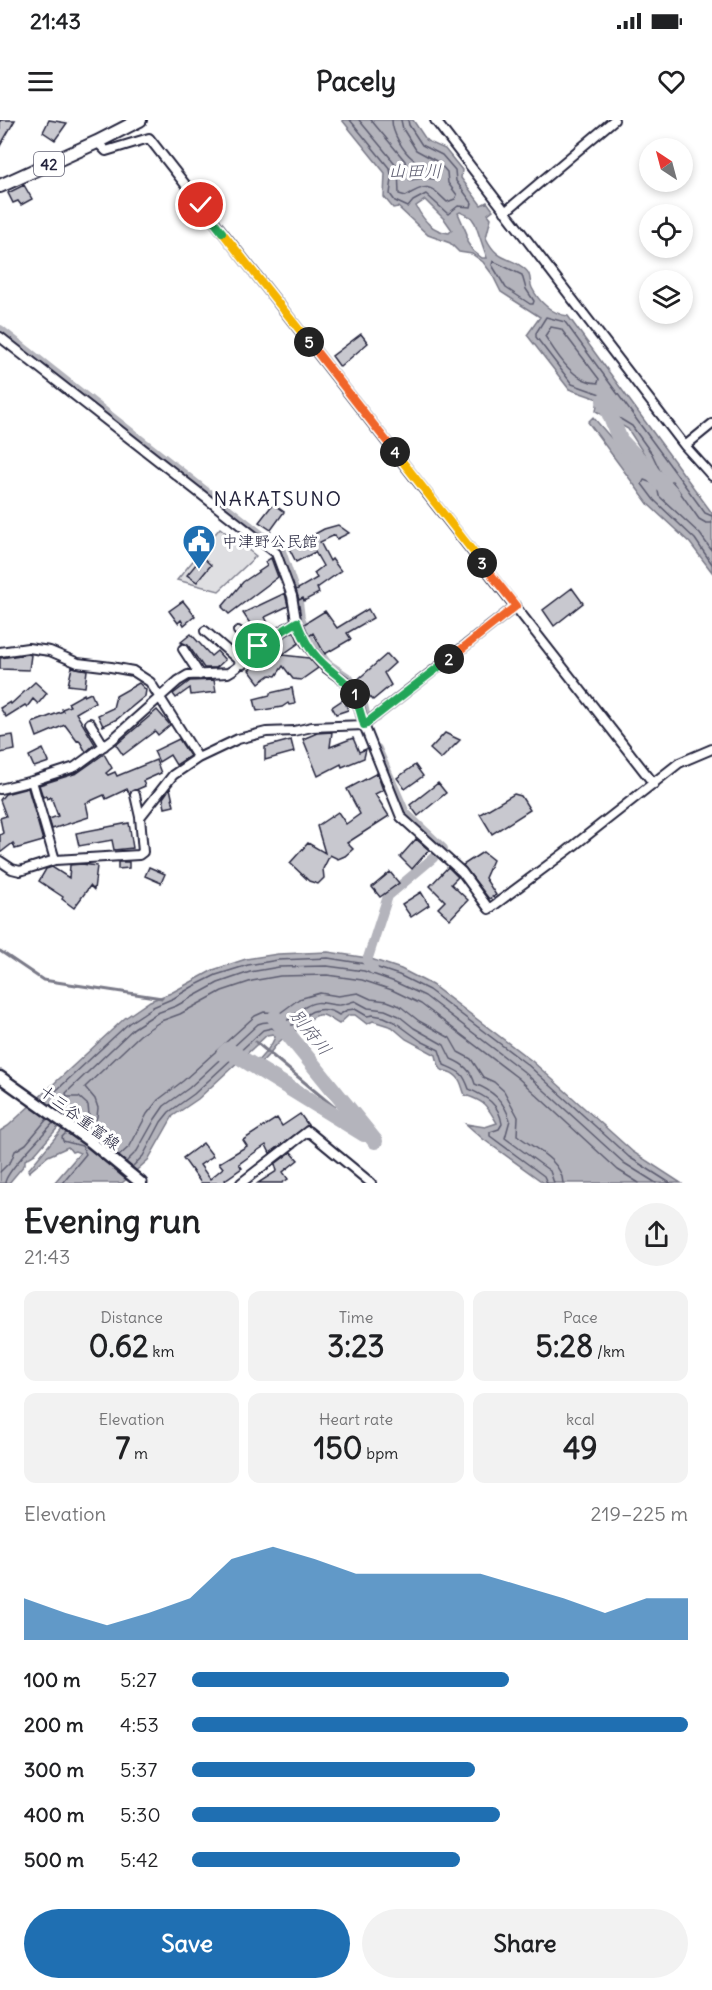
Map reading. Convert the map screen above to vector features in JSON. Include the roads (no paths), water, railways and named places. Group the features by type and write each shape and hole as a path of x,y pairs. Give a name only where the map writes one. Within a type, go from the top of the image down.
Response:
{"main road":[{"name":"42","path":"0,186 98,142 140,120"},
{"name":"十三谷重富線","path":"4,1080 91,1142 141,1183"}],"street":[{"path":"435,120 685,446 712,476"},
{"path":"505,212 614,120"},
{"path":"98,142 106,152 149,138 654,784"},
{"path":"0,337 276,553 292,596 297,622 310,650 351,688 356,696 364,725 401,817 462,872 489,909 567,852 679,763 712,749"},
{"path":"685,446 712,423"},
{"path":"140,817 173,775 198,758 238,739 266,732 364,725 516,606"},
{"path":"0,789 75,767 104,746 178,681 188,675 228,673 243,663 258,646 297,622"},
{"path":"205,631 243,663"},
{"path":"238,631 258,646"},
{"path":"0,652 28,648 50,651 78,663 133,671 150,682 198,758"},
{"path":"183,649 201,675"},
{"path":"90,723 104,746"},
{"path":"32,781 55,860"},
{"path":"0,861 20,872 55,860 139,855 143,852 140,817 135,795"},
{"path":"241,1183 308,1131 369,1179 371,1183"}],"water":[{"path":"342,120 413,120 427,141 445,149 462,170 461,178 481,205 487,202 493,210 488,214 491,218 486,238 495,252 520,265 528,272 532,288 538,298 557,313 568,316 712,513 712,572 690,543 649,505 588,422 593,417 650,476 657,478 628,429 596,411 598,399 569,389 527,335 540,317 501,292 483,262 472,254 459,252 450,243 428,235 398,207 393,208 384,197 385,173","holes":["425,200 445,220 452,230 449,233 433,228 422,216 416,206","458,213 471,217 475,223 487,258 482,258 473,251 467,242 467,234"]},
{"path":"328,952 368,958 401,969 432,985 532,1061 633,1152 681,1183 544,1183 466,1124 485,1127 497,1123 485,1105 465,1095 457,1077 442,1070 436,1055 406,1039 392,1027 373,1021 367,1024 355,1015 349,1015 339,1024 324,1015 316,1015 307,1022 310,1031 307,1033 295,1030 278,1043 264,1060 252,1066 265,1053 275,1037 273,1034 267,1035 198,1099 173,1116 148,1160 122,1183 54,1183 80,1153 72,1152 68,1147 48,1156 29,1172 28,1170 74,1115 76,1112 73,1110 35,1154 25,1160 25,1164 9,1183 0,1183 0,1131 125,1018 150,1001 171,993 213,970 246,959 278,954"}],"waterway":[{"path":"0,330 281,551 298,602 300,618 310,641 327,664 349,679 361,695 365,714"},
{"name":"山田川","path":"604,400 620,440 672,494"},
{"path":"377,749 405,813 443,849"},
{"path":"373,969 367,961 388,896 433,858"},
{"path":"0,951 43,980 162,998"},
{"name":"別府川","path":"275,1018 375,1141"},
{"path":"256,1042 375,1141"},
{"name":"別府川","path":"224,1054 228,1050 364,1134"}],"place":[{"name":"中津野公民館","path":"199,570"}],"district":[{"name":"NAKATSUNO","path":"278,498"}]}
